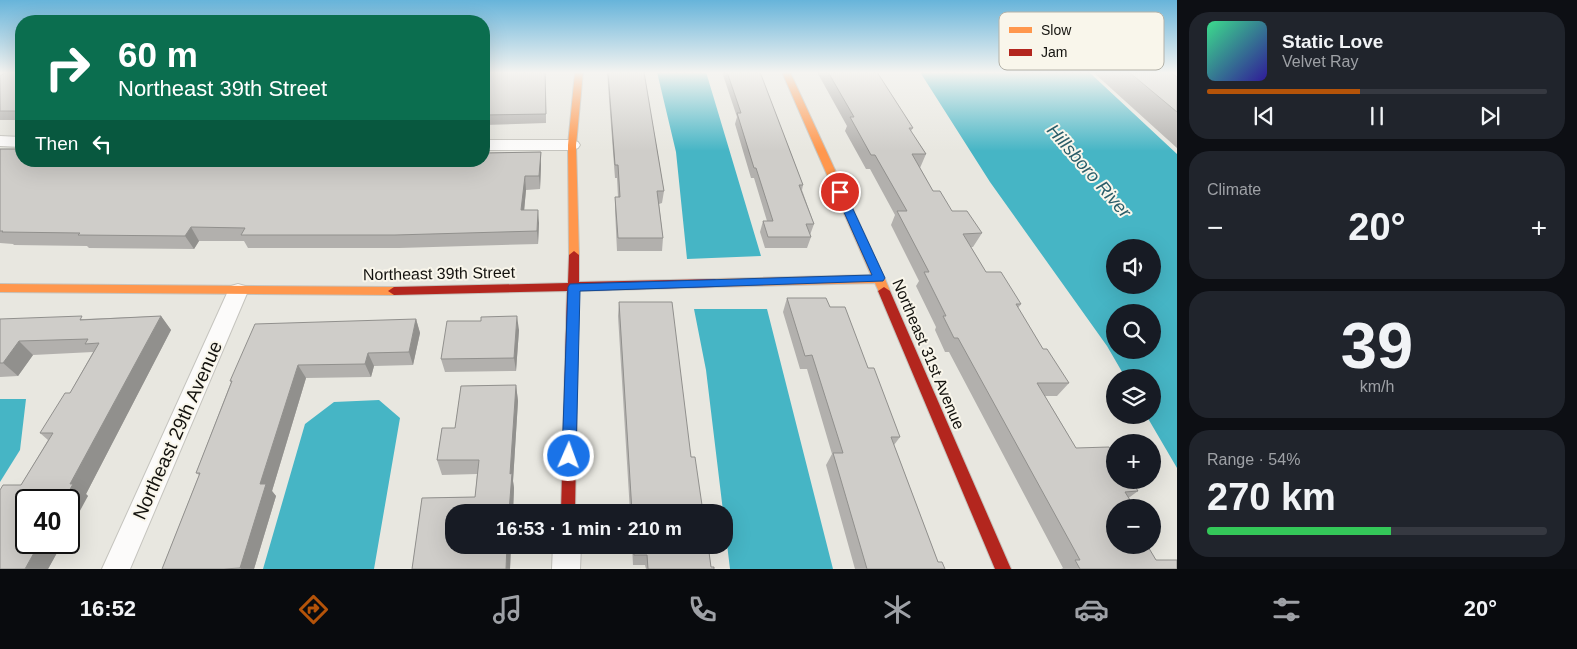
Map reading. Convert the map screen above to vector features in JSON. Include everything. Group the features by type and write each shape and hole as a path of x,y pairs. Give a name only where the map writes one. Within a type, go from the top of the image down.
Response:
{"street":[{"path":"568,504 574,287 572,145 576,99"},
{"name":"Northeast 31st Avenue","path":"798,99 879,278 1003,569"},
{"path":"0,141 15,142"},
{"path":"490,146 572,145"},
{"name":"Northeast 39th Street","path":"0,288 238,292 574,287 879,278"},
{"name":"Northeast 29th Avenue","path":"116,569 238,292"},
{"path":"566,569 567,554"}],"water":[{"path":"663,99 714,99 761,256 687,259 676,152"},
{"name":"Hillsboro River","path":"937,99 1117,99 1177,154 1177,468 1161,441 1161,434 1157,434 1151,424 1161,424 1161,369 1120,369 1115,359 1161,359 1161,304 1106,304 1106,345 990,182"},
{"path":"694,309 767,309 833,569 730,569 728,554 733,554 733,504 722,504 706,370"},
{"path":"0,399 26,399 20,450 0,482"},
{"path":"379,400 400,418 374,569 263,569 305,424 334,402"}],"building":[{"path":"0,99 15,99 15,111 0,111"},
{"path":"490,99 546,99 546,114 490,115"},
{"path":"610,99 648,99 664,191 657,191 663,238 618,238 615,197 620,197 618,165 615,165"},
{"path":"736,99 770,99 803,185 799,185 814,224 806,224 811,237 768,237 763,221 773,221 737,113 741,113"},
{"path":"843,99 894,99 913,128 909,128 926,154 912,154 933,191 940,191 952,211 967,211 982,233 963,234 986,272 1001,272 1021,304 1016,304 1043,349 1047,349 1069,383 1037,383 1076,448 1106,447 1106,489 1137,489 1138,491 1125,492 1129,499 1106,499 1106,554 1152,554 1156,560 1177,560 1177,569 1080,569 1075,560 1080,560 958,338 954,338 943,316 946,316 924,272 929,272 897,211 907,211 875,155 871,155 850,117 854,117"},
{"path":"1161,99 1177,99 1177,112"},
{"path":"0,149 15,149 15,167 490,167 490,153 541,152 539,176 525,176 521,210 538,210 537,231 395,235 241,235 245,228 191,227 185,236 78,235 80,233 0,231"},
{"path":"787,298 826,298 830,307 845,307 868,368 874,368 900,437 891,437 938,562 942,562 945,569 867,569 833,453 843,453 812,355 805,356"},
{"path":"619,302 672,302 691,457 695,457 702,504 632,504"},
{"path":"82,316 80,320 161,316 70,484 73,484 70,489 15,489 15,554 33,554 25,569 0,569 0,490 3,485 21,485 53,433 40,433 65,393 70,393 99,343 85,344 88,339 19,341 3,363 0,363 0,319"},
{"path":"517,316 514,358 441,359 447,321 481,321 481,317"},
{"path":"416,319 409,352 368,353 365,364 298,365 260,484 266,484 240,568 162,569 200,473 196,473 232,381 230,381 255,324"},
{"path":"516,385 510,504 445,504 445,554 507,554 506,569 412,569 422,498 475,497 479,460 437,460 442,428 455,428 461,386"},
{"path":"709,554 711,567 714,567 714,569 648,569 647,555 634,555"}],"traffic: slow":[{"path":"574,255 572,145 576,99"},
{"path":"798,99 884,291"},
{"path":"715,283 879,279"},
{"path":"0,288 394,291"}],"traffic: jam":[{"path":"568,504 574,255"},
{"path":"394,291 715,283"},
{"path":"884,291 1003,569"}],"route":[{"path":"569,456 574,287 879,278 840,192"}]}
